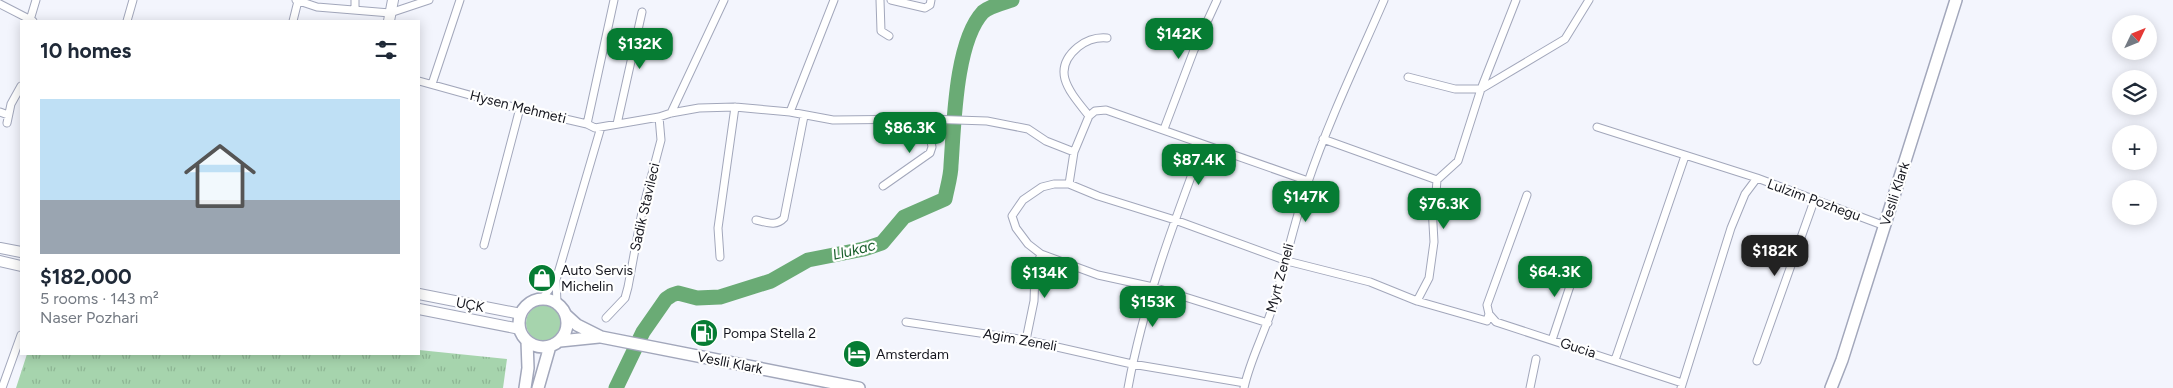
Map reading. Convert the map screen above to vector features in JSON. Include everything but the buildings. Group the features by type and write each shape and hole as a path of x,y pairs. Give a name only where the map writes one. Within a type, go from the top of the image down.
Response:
{"main road":[{"name":"Veslli Klark","path":"1831,388 1842,360 1956,0"},
{"path":"524,388 528,368 526,341 520,329 520,314 529,303 542,299 557,303 566,316 567,330 555,344 538,388"},
{"name":"Veslli Klark","path":"566,316 577,325 600,337 859,388"},
{"name":"Veslli Klark","path":"555,344 600,337"},
{"path":"526,341 538,347 555,344"}],"street":[{"path":"32,20 36,0"},
{"path":"128,20 133,0"},
{"path":"355,10 356,0"},
{"path":"390,17 393,0"},
{"path":"293,20 297,1 317,7 355,10 390,17 429,0"},
{"path":"432,84 460,0"},
{"path":"587,124 614,0"},
{"path":"671,112 724,0"},
{"path":"790,112 834,0"},
{"path":"880,0 881,31 889,36"},
{"path":"891,0 925,8 930,5 932,0"},
{"path":"1164,130 1194,50 1217,0"},
{"name":"Myrt Zeneli","path":"1245,386 1268,323 1287,261 1290,237 1323,139 1384,0"},
{"path":"1417,301 1429,278 1434,242 1432,206 1437,180 1458,161 1481,89 1516,0"},
{"path":"1408,77 1455,89 1481,89 1566,39 1589,0"},
{"path":"0,4 30,20"},
{"path":"617,124 642,12"},
{"path":"1089,116 1064,80 1063,68 1068,55 1082,44 1098,37 1107,38"},
{"name":"Hysen Mehmeti","path":"420,81 587,124 595,128 659,117 671,112 698,108 735,107 790,112 833,120 987,120 1028,129 1046,141 1074,152"},
{"path":"0,112 8,119 11,104 20,88"},
{"path":"720,257 718,228 735,107"},
{"path":"484,245 520,108"},
{"path":"1069,184 1074,152 1089,116 1095,111 1106,110 1308,181"},
{"path":"756,220 777,223 784,218 804,116"},
{"name":"Sadik Stavileci","path":"606,318 625,298 628,287 642,212 661,140 659,117"},
{"path":"883,186 930,153 932,147 927,119"},
{"path":"557,303 556,280 601,127"},
{"path":"1597,127 1757,178"},
{"path":"1323,139 1437,180"},
{"path":"1128,388 1132,364 1153,287 1175,220 1203,145"},
{"path":"1615,360 1685,156"},
{"name":"Lulzim Pozhegu","path":"1682,386 1732,228 1745,194 1757,178 1885,226"},
{"path":"1268,323 1153,287 1098,275 1041,254 1028,244 1016,228 1012,216 1023,200 1042,187 1054,184 1069,184 1098,196 1175,220 1287,261 1370,282 1417,301 1487,321 1489,314 1487,305 1527,194"},
{"path":"1757,361 1814,200"},
{"path":"0,248 20,252"},
{"path":"1026,340 1034,301 1033,282 1041,254"},
{"path":"0,261 20,266"},
{"path":"1552,340 1578,262"},
{"path":"542,299 556,280"},
{"name":"UÇK","path":"420,294 520,314"},
{"name":"UÇK","path":"420,309 520,329"},
{"name":"Gucia","path":"1489,314 1496,322 1615,360 1682,386"},
{"name":"Agim Zeneli","path":"906,322 1026,340 1132,364 1245,386"},
{"path":"2,388 20,338"},
{"path":"1530,388 1536,359"}],"green space":[{"path":"544,305 557,310 562,323 557,336 544,341 531,336 526,323 531,310"},
{"path":"420,350 507,359 503,388 16,388 27,355 420,355"}],"waterway":[{"name":"Llukac","path":"616,388 643,332 666,299 672,295 678,293 697,298 720,297 771,281 808,260 864,249 882,243 904,217 945,199 950,178 955,107 961,63 967,43 974,26 983,12 993,6 1012,0"}],"place":[{"name":"Auto Servis Michelin","path":"542,278"},
{"name":"Pompa Stella 2","path":"704,333"},
{"name":"Amsterdam","path":"857,354"}]}
